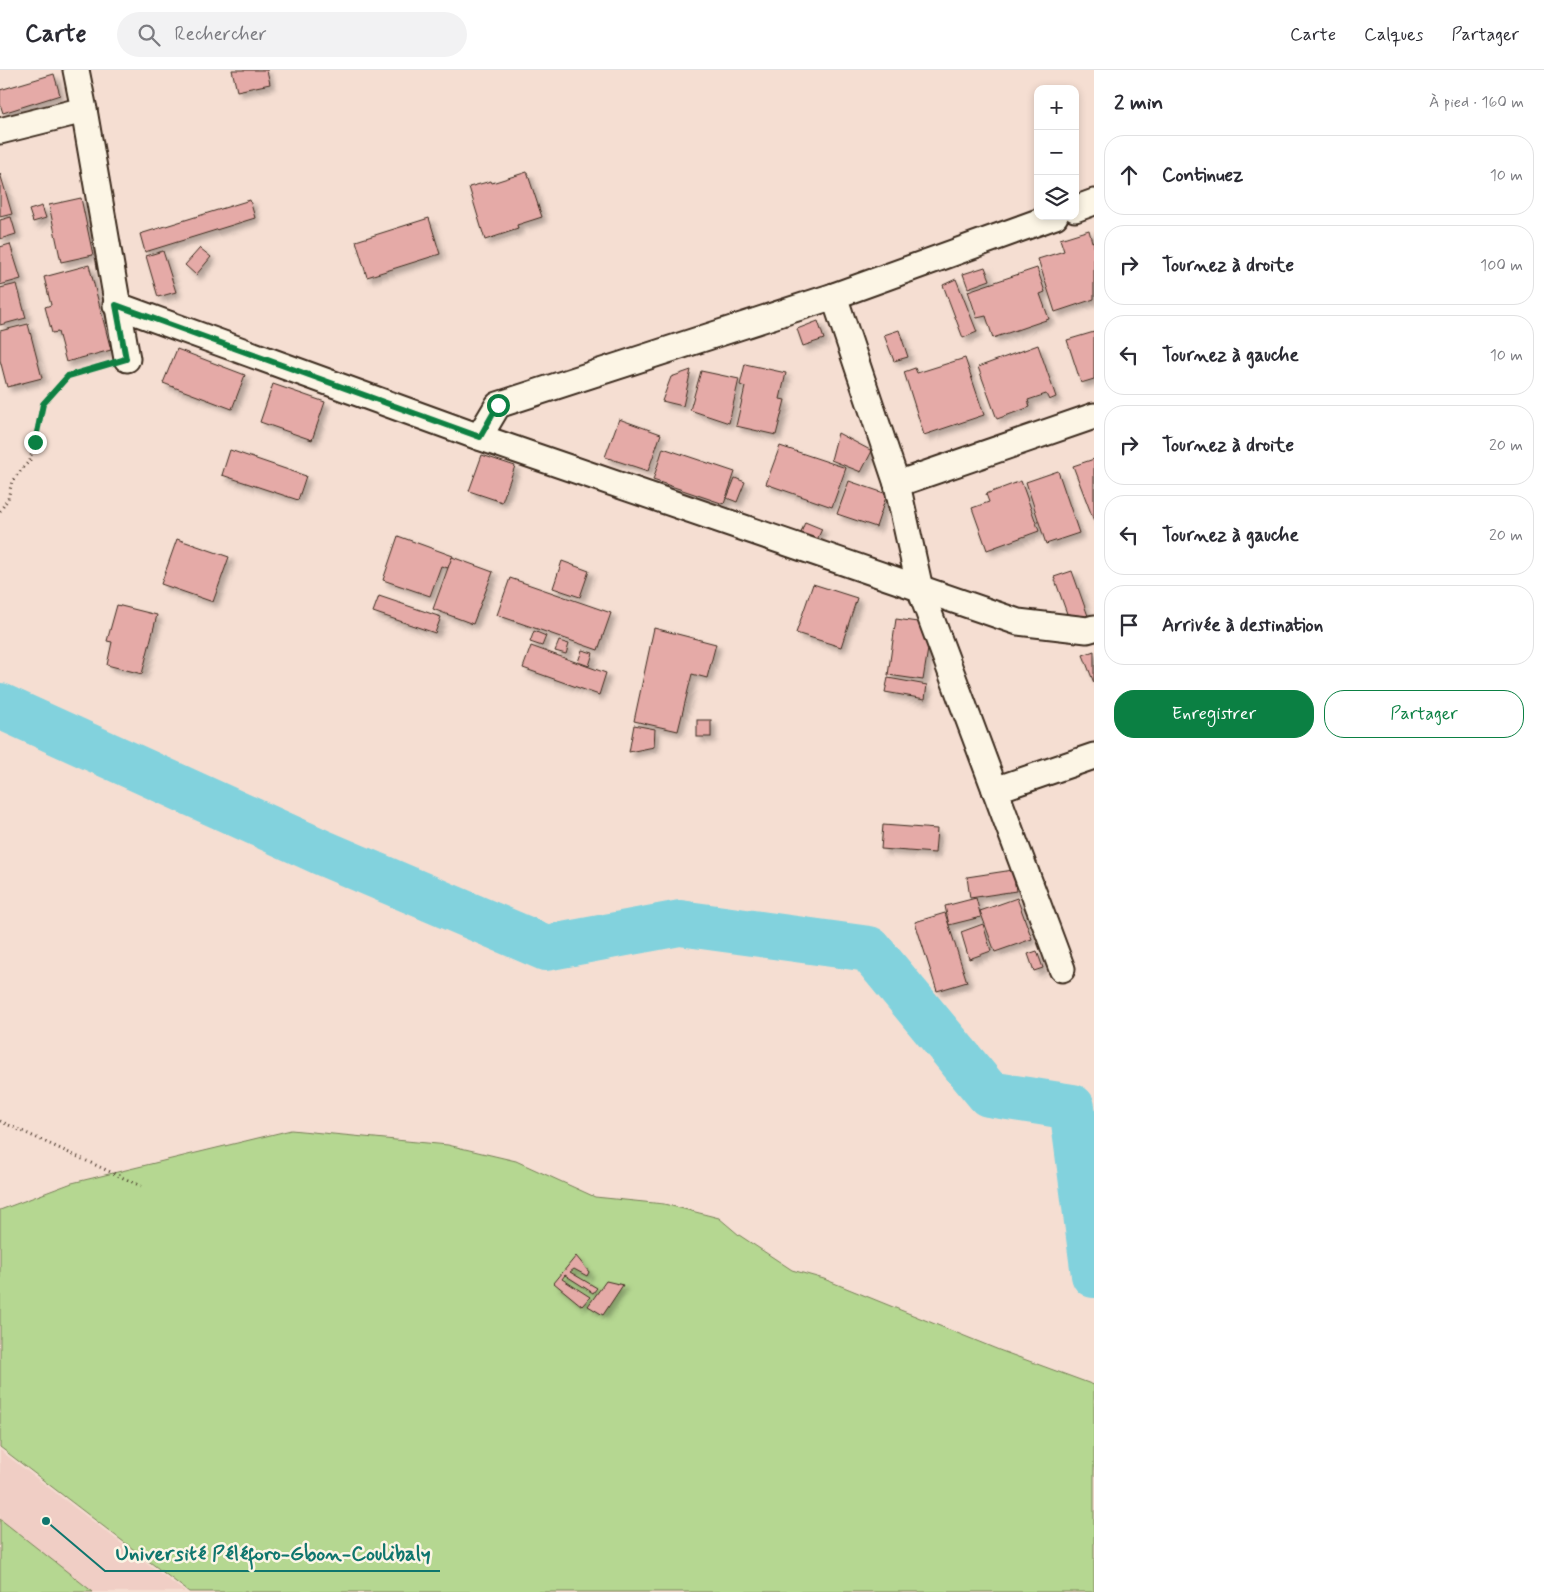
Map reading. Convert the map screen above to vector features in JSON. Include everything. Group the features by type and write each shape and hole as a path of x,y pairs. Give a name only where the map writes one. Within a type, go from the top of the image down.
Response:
{"street":[{"path":"76,70 126,359"},
{"path":"0,131 84,110"},
{"path":"1079,208 1094,202"},
{"path":"480,437 498,405 834,296 1045,220"},
{"path":"834,296 897,484 920,589 1062,970"},
{"path":"116,305 480,437 1018,622 1087,630 1094,628"},
{"path":"897,484 1094,416"},
{"path":"996,790 1094,756"}],"path":[{"path":"0,510 8,499 12,481 30,460 43,404 68,376 126,359"},
{"path":"0,1121 141,1186"}],"shaded area":[{"path":"0,1450 185,1592 0,1592"}],"green space":[{"path":"291,1130 448,1145 516,1161 595,1197 664,1204 719,1218 739,1235 792,1270 824,1279 999,1350 1094,1385 1094,1592 189,1592 0,1447 0,1210 72,1183"},
{"path":"0,1519 93,1592 0,1592"}],"building":[{"path":"232,70 267,70 270,84 237,91"},
{"path":"54,74 60,95 3,113 0,104 0,90"},
{"path":"527,172 542,217 517,225 518,229 485,240 469,187 491,181 492,183"},
{"path":"0,173 12,214 0,217"},
{"path":"81,198 93,255 61,262 49,205"},
{"path":"250,200 255,218 145,252 140,234"},
{"path":"42,206 46,218 33,222 29,210"},
{"path":"11,217 16,234 0,239 0,220"},
{"path":"429,218 440,254 367,277 356,241"},
{"path":"1089,230 1092,242 1094,241 1094,299 1055,312 1038,259 1064,251 1060,239"},
{"path":"10,244 21,279 0,285 0,247"},
{"path":"200,248 211,257 196,275 185,265"},
{"path":"163,251 176,292 158,297 146,256"},
{"path":"89,265 111,350 66,362 58,332 52,333 45,307 51,305 44,277"},
{"path":"985,267 990,280 968,288 963,274"},
{"path":"1037,268 1045,292 1040,294 1049,319 993,338 986,316 977,318 968,291"},
{"path":"956,279 977,332 963,338 943,285"},
{"path":"17,284 26,318 0,325 0,288"},
{"path":"818,321 824,339 803,346 797,329"},
{"path":"28,324 42,378 7,387 0,360 0,331"},
{"path":"899,330 908,357 894,361 884,335"},
{"path":"1094,332 1094,379 1081,383 1067,340"},
{"path":"1038,345 1056,397 1049,400 1046,394 1028,400 1030,407 997,419 978,367"},
{"path":"177,349 245,375 232,409 163,383"},
{"path":"965,358 984,415 924,435 904,372 915,368 917,373"},
{"path":"745,364 786,373 780,399 785,400 776,435 736,426 745,387 740,385"},
{"path":"691,370 683,406 662,401 671,377"},
{"path":"701,371 739,379 729,423 690,410"},
{"path":"273,384 325,402 312,440 260,422"},
{"path":"619,419 661,434 648,471 605,457"},
{"path":"838,433 872,451 861,472 831,460"},
{"path":"780,446 846,468 832,507 766,484"},
{"path":"663,448 735,472 724,504 653,480"},
{"path":"230,450 306,476 298,500 222,475"},
{"path":"482,455 515,466 502,502 469,491"},
{"path":"1094,459 1094,521 1073,466"},
{"path":"1058,471 1079,533 1046,544 1026,482"},
{"path":"735,478 745,482 737,502 727,498"},
{"path":"849,481 887,494 876,527 837,514"},
{"path":"1021,481 1039,531 987,550 972,508 989,502 986,494"},
{"path":"805,522 822,529 817,540 801,533"},
{"path":"398,536 453,556 448,568 441,566 430,596 383,580"},
{"path":"177,539 229,557 213,602 161,584"},
{"path":"452,557 493,572 473,624 433,609"},
{"path":"562,561 589,571 580,597 553,588"},
{"path":"1072,571 1088,616 1070,622 1054,577"},
{"path":"510,578 611,613 598,650 497,615"},
{"path":"813,584 857,598 841,647 796,633"},
{"path":"379,596 441,617 435,633 373,612"},
{"path":"117,605 157,615 142,674 107,665 112,642 107,641"},
{"path":"896,619 932,624 923,680 888,675"},
{"path":"654,628 716,644 707,678 692,674 678,731 634,721"},
{"path":"534,631 546,636 542,646 530,642"},
{"path":"559,641 569,644 566,654 555,651"},
{"path":"531,646 606,673 599,695 523,668"},
{"path":"582,650 593,653 589,666 578,662"},
{"path":"1094,651 1094,683 1083,655"},
{"path":"888,678 927,685 925,699 885,692"},
{"path":"697,720 711,720 711,737 697,737"},
{"path":"634,725 655,729 654,747 629,752"},
{"path":"883,825 937,829 935,853 881,849"},
{"path":"1013,870 1016,891 970,898 967,877"},
{"path":"976,898 981,917 949,925 945,906"},
{"path":"1017,898 1032,939 995,952 980,911"},
{"path":"945,913 967,982 937,991 915,922"},
{"path":"983,924 991,951 969,959 961,932"},
{"path":"1037,951 1043,968 1034,971 1028,954"},
{"path":"576,1256 589,1272 587,1276 574,1269 570,1272 597,1288 593,1293 565,1275 562,1279 590,1297 582,1306 554,1283"},
{"path":"606,1281 623,1285 603,1315 588,1306"}],"waterway":[{"path":"0,706 321,852 546,948 680,923 869,949 989,1094 1072,1107 1094,1275"}],"place":[{"name":"Université Péléforo-Gbon-Coulibaly","path":"46,1521"}],"route":[{"path":"35,442 43,404 68,376 126,359 116,305 480,437 498,405"}]}
